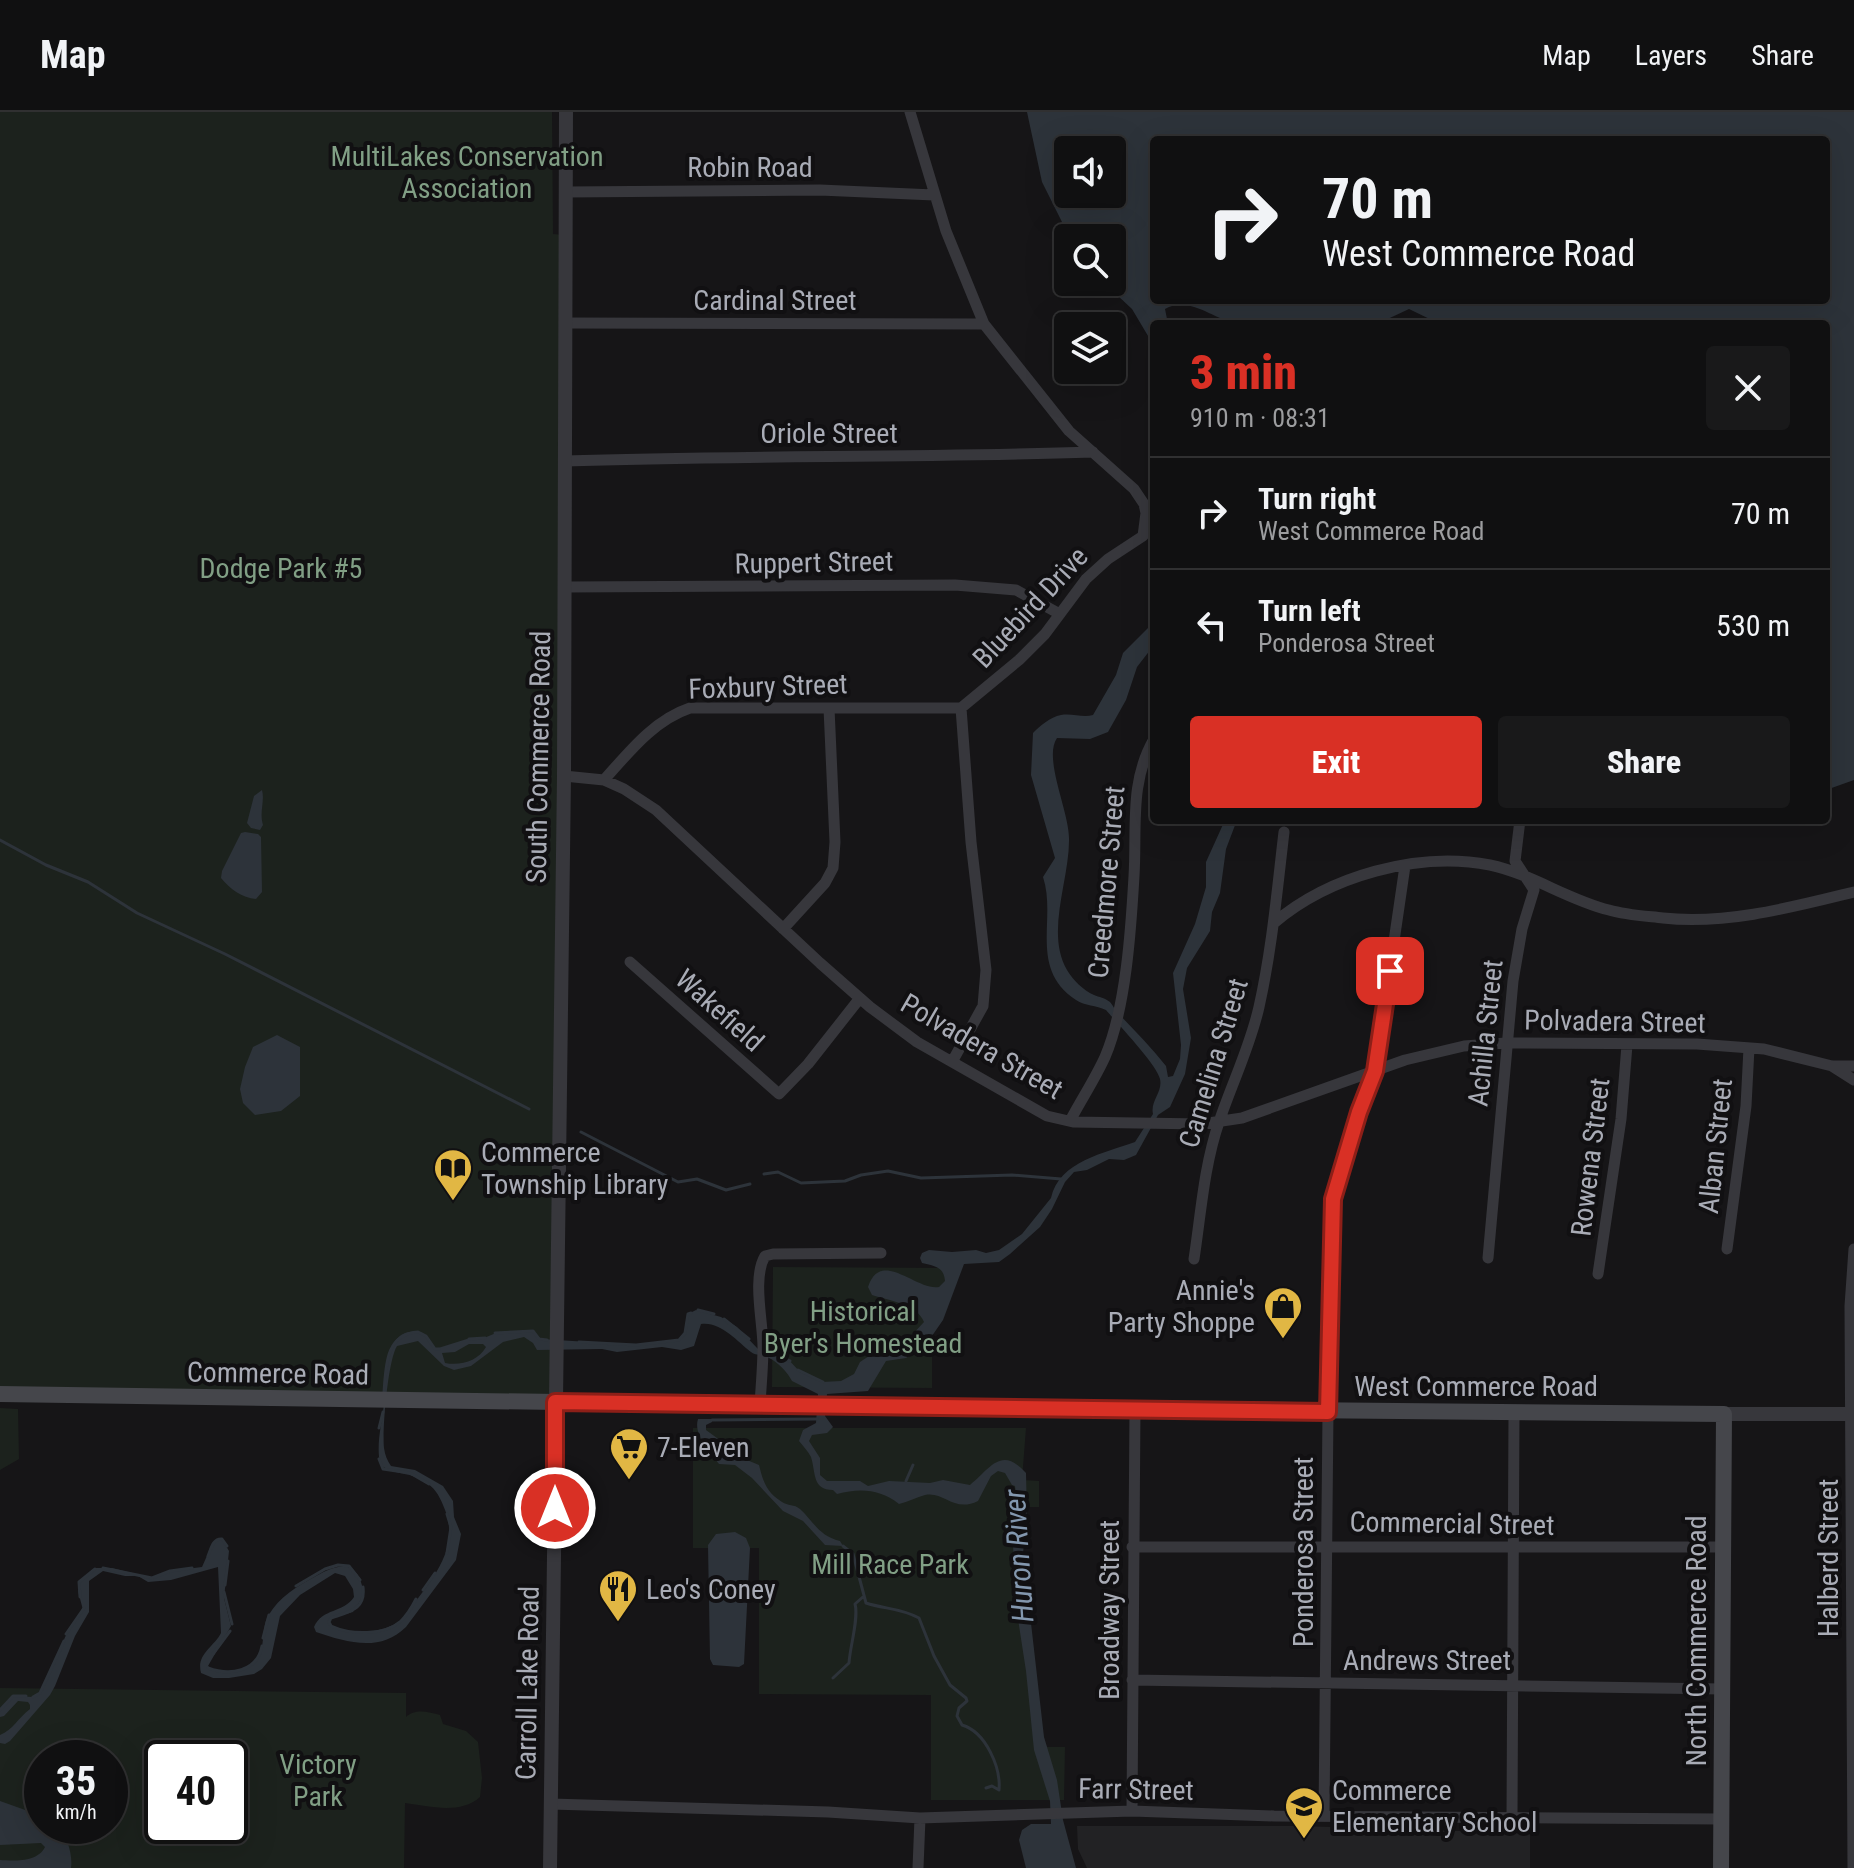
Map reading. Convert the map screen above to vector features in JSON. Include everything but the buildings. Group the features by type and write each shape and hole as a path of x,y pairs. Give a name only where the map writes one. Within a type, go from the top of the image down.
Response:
{"main road":[{"name":"Commerce Road","path":"0,1394 555,1402"},
{"name":"West Commerce Road","path":"555,1402 1724,1414"},
{"name":"North Commerce Road","path":"1721,1868 1724,1414"}],"street":[{"name":"South Commerce Road","path":"555,1402 564,776 566,112"},
{"name":"Bluebird Drive","path":"910,112 962,276 984,324 1069,431 1149,506 1146,522 1148,536 1108,559 1086,579 1045,634 961,708"},
{"name":"Robin Road","path":"566,192 820,190 934,195"},
{"name":"Cardinal Street","path":"565,323 984,324"},
{"name":"Oriole Street","path":"565,461 683,457 965,457 1093,452"},
{"name":"Ruppert Street","path":"565,587 955,585 1016,590 1058,613"},
{"name":"Foxbury Street","path":"604,780 635,746 670,715 690,708 961,708"},
{"path":"783,929 825,883 833,868 835,842 829,708"},
{"path":"952,1062 983,1006 986,970 971,842 961,708"},
{"name":"Creedmore Street","path":"1070,1121 1105,1056 1119,1009 1134,876 1136,790 1150,748"},
{"name":"Polvadera Street","path":"564,776 604,780 656,810 860,998 917,1042 1047,1116 1070,1121 1169,1124 1242,1118 1405,1060 1464,1046 1506,1043 1697,1044 1749,1048 1832,1066 1854,1066"},
{"name":"Achilla Street","path":"1488,1258 1506,1043 1522,929 1534,890 1515,861 1520,824"},
{"name":"Camelina Street","path":"1194,1259 1208,1161 1259,1008 1274,923 1284,832"},
{"path":"1274,923 1309,897 1348,878 1433,861 1489,865 1524,875 1608,910 1666,918 1722,917 1795,907 1854,892"},
{"name":"Ponderosa Street","path":"1324,1816 1333,1199 1359,1112 1375,1071 1405,866"},
{"name":"Wakefield","path":"630,962 779,1094 808,1064 860,998"},
{"name":"Rowena Street","path":"1598,1274 1621,1119 1627,1045"},
{"name":"Alban Street","path":"1727,1249 1746,1106 1749,1048"},
{"name":"Polvadera Street","path":"1832,1066 1854,1080"},
{"name":"Halberd Street","path":"1853,1868 1850,1306 1854,1249"},
{"path":"760,1405 763,1346 760,1287 761,1263 765,1256 881,1253"},
{"name":"Carroll Lake Road","path":"550,1868 555,1402"},
{"name":"Broadway Street","path":"1132,1811 1135,1408"},
{"path":"1512,1818 1514,1412"},
{"path":"1724,1414 1852,1414"},
{"name":"Commercial Street","path":"1132,1547 1723,1547"},
{"name":"Andrews Street","path":"1132,1680 1722,1689"},
{"name":"Farr Street","path":"551,1804 828,1812 920,1818 1132,1811 1721,1819"},
{"path":"918,1868 920,1818"}],"shaded area":[{"name":"Commerce Elementary School","path":"1460,1819 1530,1819 1530,1868 1087,1868 1078,1849 1077,1826 1298,1826 1460,1831"}],"green space":[{"name":"Dodge Park #5","path":"0,112 552,112 553,234 564,235 554,1401 0,1393"},
{"name":"Historical Byer's Homestead","path":"773,1267 953,1268 932,1335 932,1388 772,1387"},
{"path":"0,1408 18,1409 19,1459 0,1470"},
{"name":"Mill Race Park","path":"693,1428 1026,1428 1022,1480 1039,1481 1039,1507 1022,1507 1019,1548 1038,1747 1065,1747 1064,1800 931,1800 931,1695 759,1694 759,1548 693,1548"},
{"name":"Victory Park","path":"0,1688 406,1693 406,1717 418,1712 440,1715 443,1724 466,1731 478,1742 482,1778 480,1797 463,1806 434,1807 405,1803 404,1868 0,1868"}],"water":[{"path":"1027,112 1854,112 1854,780 1830,789 1830,320 1432,320 1409,309 1386,320 1226,320 1192,306 1174,305 1165,309 1167,320 1150,320 1150,339 1132,309 1118,296 1126,296 1126,224 1063,224 1055,208 1126,208 1126,136 1054,136 1054,206 1042,182"},
{"name":"Huron River","path":"1150,626 1150,650 1137,667 1126,700 1108,732 1090,739 1057,738 1053,747 1069,838 1058,939 1061,955 1072,977 1086,990 1110,1002 1166,1066 1168,1077 1173,1076 1180,1059 1181,1045 1173,973 1195,924 1206,887 1206,862 1223,824 1235,824 1226,849 1220,893 1212,912 1210,931 1187,968 1183,989 1191,1038 1185,1074 1170,1107 1158,1115 1136,1155 1124,1160 1109,1159 1087,1170 1074,1172 1040,1227 1010,1254 999,1262 964,1264 943,1320 925,1346 906,1358 886,1361 868,1391 827,1394 825,1416 833,1427 827,1433 812,1435 809,1441 820,1458 820,1475 827,1481 860,1481 868,1486 889,1481 930,1483 943,1480 970,1485 996,1462 1003,1460 1010,1461 1026,1473 1027,1518 1023,1553 1044,1737 1057,1780 1063,1820 1076,1868 1026,1868 1019,1840 1022,1830 1031,1824 1051,1824 1050,1801 1034,1750 1016,1606 1013,1545 1017,1503 1015,1486 1005,1473 998,1471 991,1476 978,1501 962,1505 932,1495 899,1504 877,1493 854,1491 837,1494 821,1487 816,1480 811,1457 799,1441 803,1430 816,1423 818,1394 792,1381 772,1360 753,1353 728,1333 708,1324 701,1324 694,1346 681,1350 662,1347 617,1352 602,1349 537,1350 524,1337 503,1342 471,1366 454,1370 444,1366 418,1341 397,1346 386,1396 386,1455 391,1466 415,1470 443,1486 453,1501 454,1517 461,1534 456,1560 406,1627 396,1635 374,1643 351,1642 316,1632 314,1627 322,1617 345,1606 354,1597 345,1576 335,1573 300,1595 280,1616 271,1658 262,1669 254,1674 213,1678 201,1673 200,1666 203,1656 221,1633 218,1567 171,1580 148,1582 138,1576 103,1571 89,1581 89,1612 75,1636 50,1695 10,1741 0,1743 0,1735 30,1709 30,1705 18,1701 0,1717 0,1710 13,1696 33,1697 40,1692 67,1633 83,1610 79,1582 96,1568 112,1568 152,1578 170,1571 202,1567 213,1542 222,1539 229,1551 224,1598 231,1626 208,1666 224,1672 237,1671 254,1663 261,1653 268,1616 278,1603 302,1584 333,1568 348,1567 353,1570 362,1584 364,1595 353,1612 331,1618 331,1626 368,1632 386,1628 403,1619 440,1566 449,1537 443,1505 428,1483 380,1464 379,1441 386,1367 393,1344 400,1336 410,1332 423,1333 435,1349 496,1333 533,1331 541,1339 636,1345 679,1340 685,1333 688,1314 696,1310 721,1317 737,1327 758,1349 787,1358 800,1372 822,1382 841,1381 854,1374 860,1362 891,1342 910,1337 924,1322 909,1307 872,1295 868,1287 874,1276 881,1271 890,1271 930,1287 939,1287 945,1281 943,1273 935,1266 922,1263 922,1253 929,1250 976,1250 986,1253 999,1250 1022,1234 1051,1198 1063,1175 1073,1167 1135,1142 1153,1114 1160,1079 1144,1054 1106,1010 1076,1000 1061,987 1053,973 1048,958 1043,877 1055,858 1031,775 1033,733 1057,716 1093,715 1116,675 1123,653","holes":["469,1344 483,1344 486,1347 474,1359 457,1364 445,1363 442,1353 455,1352"]},
{"path":"262,790 263,825 260,830 251,828 247,823 254,796"},
{"path":"241,833 261,837 262,892 256,899 237,892 221,878"},
{"path":"277,1035 300,1047 300,1096 281,1111 255,1115 243,1103 240,1089 245,1067 253,1047"},
{"path":"698,1419 712,1419 706,1430 747,1460 759,1465 772,1494 784,1503 796,1506 822,1532 840,1541 843,1546 825,1545 803,1521 783,1511 735,1465 719,1464 700,1437"},
{"path":"735,1532 746,1538 750,1548 744,1664 739,1667 713,1665 710,1659 708,1545 716,1534"},
{"path":"0,1801 24,1810 24,1844 0,1845"},
{"path":"42,1844 67,1844 71,1868 0,1868 0,1860 32,1858 45,1847"}],"waterway":[{"path":"0,840 46,865 88,882 137,913 225,954 529,1109"},
{"path":"581,1132 678,1182 697,1179 726,1190 750,1184"},
{"path":"764,1174 778,1172 801,1183 845,1181 888,1171 921,1178 1012,1175 1061,1179"},
{"path":"698,1310 714,1314"},
{"path":"579,1342 636,1345 679,1340 685,1333 688,1314 691,1313"},
{"path":"724,1319 749,1339"},
{"path":"495,1333 533,1331 539,1339 547,1340"},
{"path":"384,1392 389,1353 399,1339 418,1332 426,1336 435,1349 439,1349"},
{"path":"469,1339 485,1338"},
{"path":"768,1352 790,1361"},
{"path":"798,1370 823,1382"},
{"path":"379,1428 383,1412"},
{"path":"712,1420 817,1419"},
{"path":"379,1459 383,1469 410,1473 429,1484"},
{"path":"906,1481 913,1465"},
{"path":"447,1514 451,1527 447,1553"},
{"path":"208,1556 216,1540 222,1539 227,1546"},
{"path":"843,1546 853,1554 866,1603 919,1618 950,1685 966,1698 957,1716 962,1725 985,1743 994,1762 999,1790 992,1786 986,1788"},
{"path":"225,1585 228,1561"},
{"path":"296,1586 338,1565 349,1566 360,1580"},
{"path":"103,1568 152,1578 170,1571 192,1568"},
{"path":"80,1597 79,1582 95,1569"},
{"path":"423,1590 435,1573"},
{"path":"363,1587 359,1605 331,1618 331,1626 348,1631 377,1632 401,1621 416,1599"},
{"path":"224,1592 232,1624"},
{"path":"833,1678 849,1663 855,1604 864,1596"},
{"path":"66,1634 84,1608"},
{"path":"263,1638 269,1615"},
{"path":"213,1654 230,1631"},
{"path":"33,1697 40,1693 64,1641"},
{"path":"208,1668 225,1672 241,1670 255,1662 262,1646"},
{"path":"0,1710 13,1696 26,1696"}],"place":[{"name":"Commerce Township Library","path":"453,1202"},
{"name":"Annie's Party Shoppe","path":"1283,1340"},
{"name":"7-Eleven","path":"629,1481"},
{"name":"Leo's Coney","path":"618,1623"},
{"name":"Commerce Elementary School","path":"1304,1840"}],"route":[{"path":"555,1508 555,1402 1328,1412 1333,1199 1359,1112 1375,1071 1390,971"}],"park label":[{"name":"MultiLakes Conservation Association","path":"467,172"}]}
